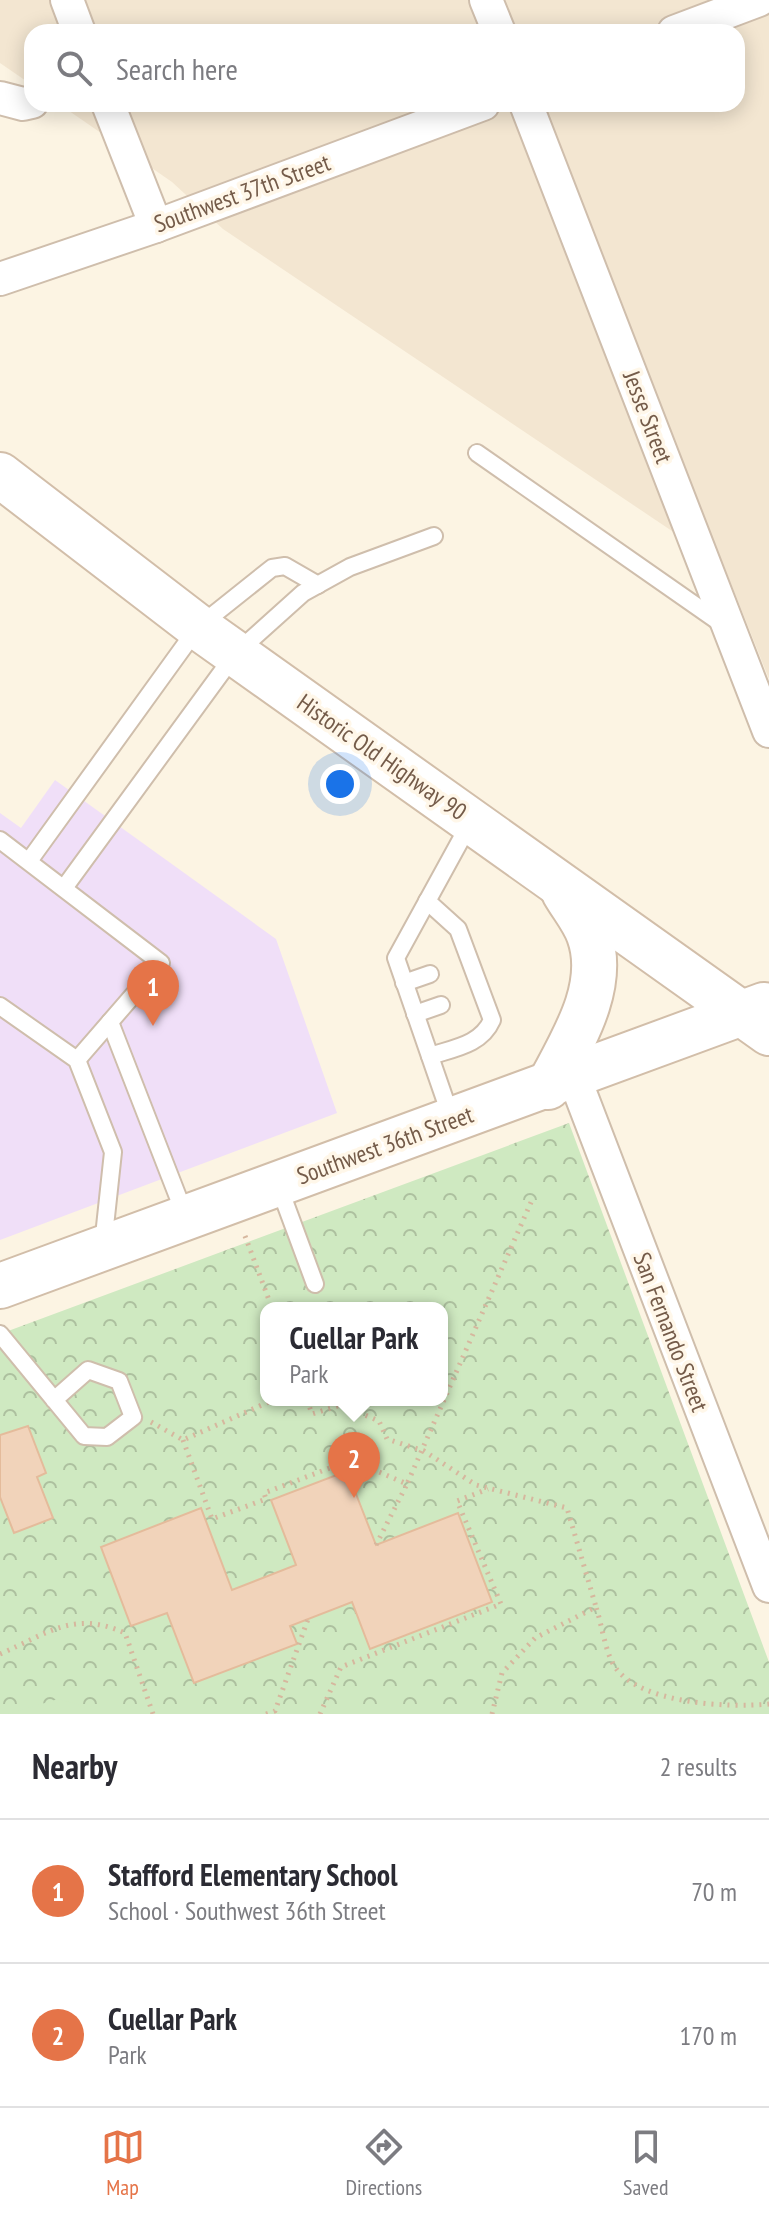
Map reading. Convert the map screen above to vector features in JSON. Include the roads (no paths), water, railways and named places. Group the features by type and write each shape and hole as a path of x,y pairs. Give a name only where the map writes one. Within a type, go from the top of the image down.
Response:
{"main road":[{"name":"Historic Old Highway 90","path":"0,475 235,654 559,883 760,1017"},
{"path":"559,883 589,935 595,970 561,1082"},
{"name":"Southwest 36th Street","path":"0,1286 561,1082 760,1017"}],"street":[{"path":"67,0 76,24"},
{"path":"486,0 496,24"},
{"path":"695,24 759,0"},
{"path":"0,98 24,104"},
{"path":"111,112 156,226"},
{"name":"Southwest 37th Street","path":"0,279 156,226 462,112"},
{"name":"Jesse Street","path":"529,112 769,731"},
{"name":"San Fernando Street","path":"561,1082 769,1586"}],"lane":[{"path":"477,453 730,630"},
{"path":"64,888 235,654 303,593 350,567 434,536"},
{"path":"29,861 198,627 272,568 285,566 318,585"},
{"path":"452,1121 396,958 471,821"},
{"path":"0,840 161,963 77,1060"},
{"path":"427,901 458,929 462,961 473,992 492,1020 486,1032 475,1041 430,1056"},
{"path":"404,983 430,974"},
{"path":"415,1014 441,1005"},
{"path":"0,1006 77,1060 113,1152 103,1246"},
{"path":"110,1022 186,1216"},
{"path":"278,1183 315,1284"},
{"path":"0,1334 54,1400 84,1436 107,1437 133,1417 119,1381 88,1370 54,1400"}],"place":[{"name":"Stafford Elementary School","path":"153,1026"},
{"name":"Cuellar Park","path":"354,1498"}]}
